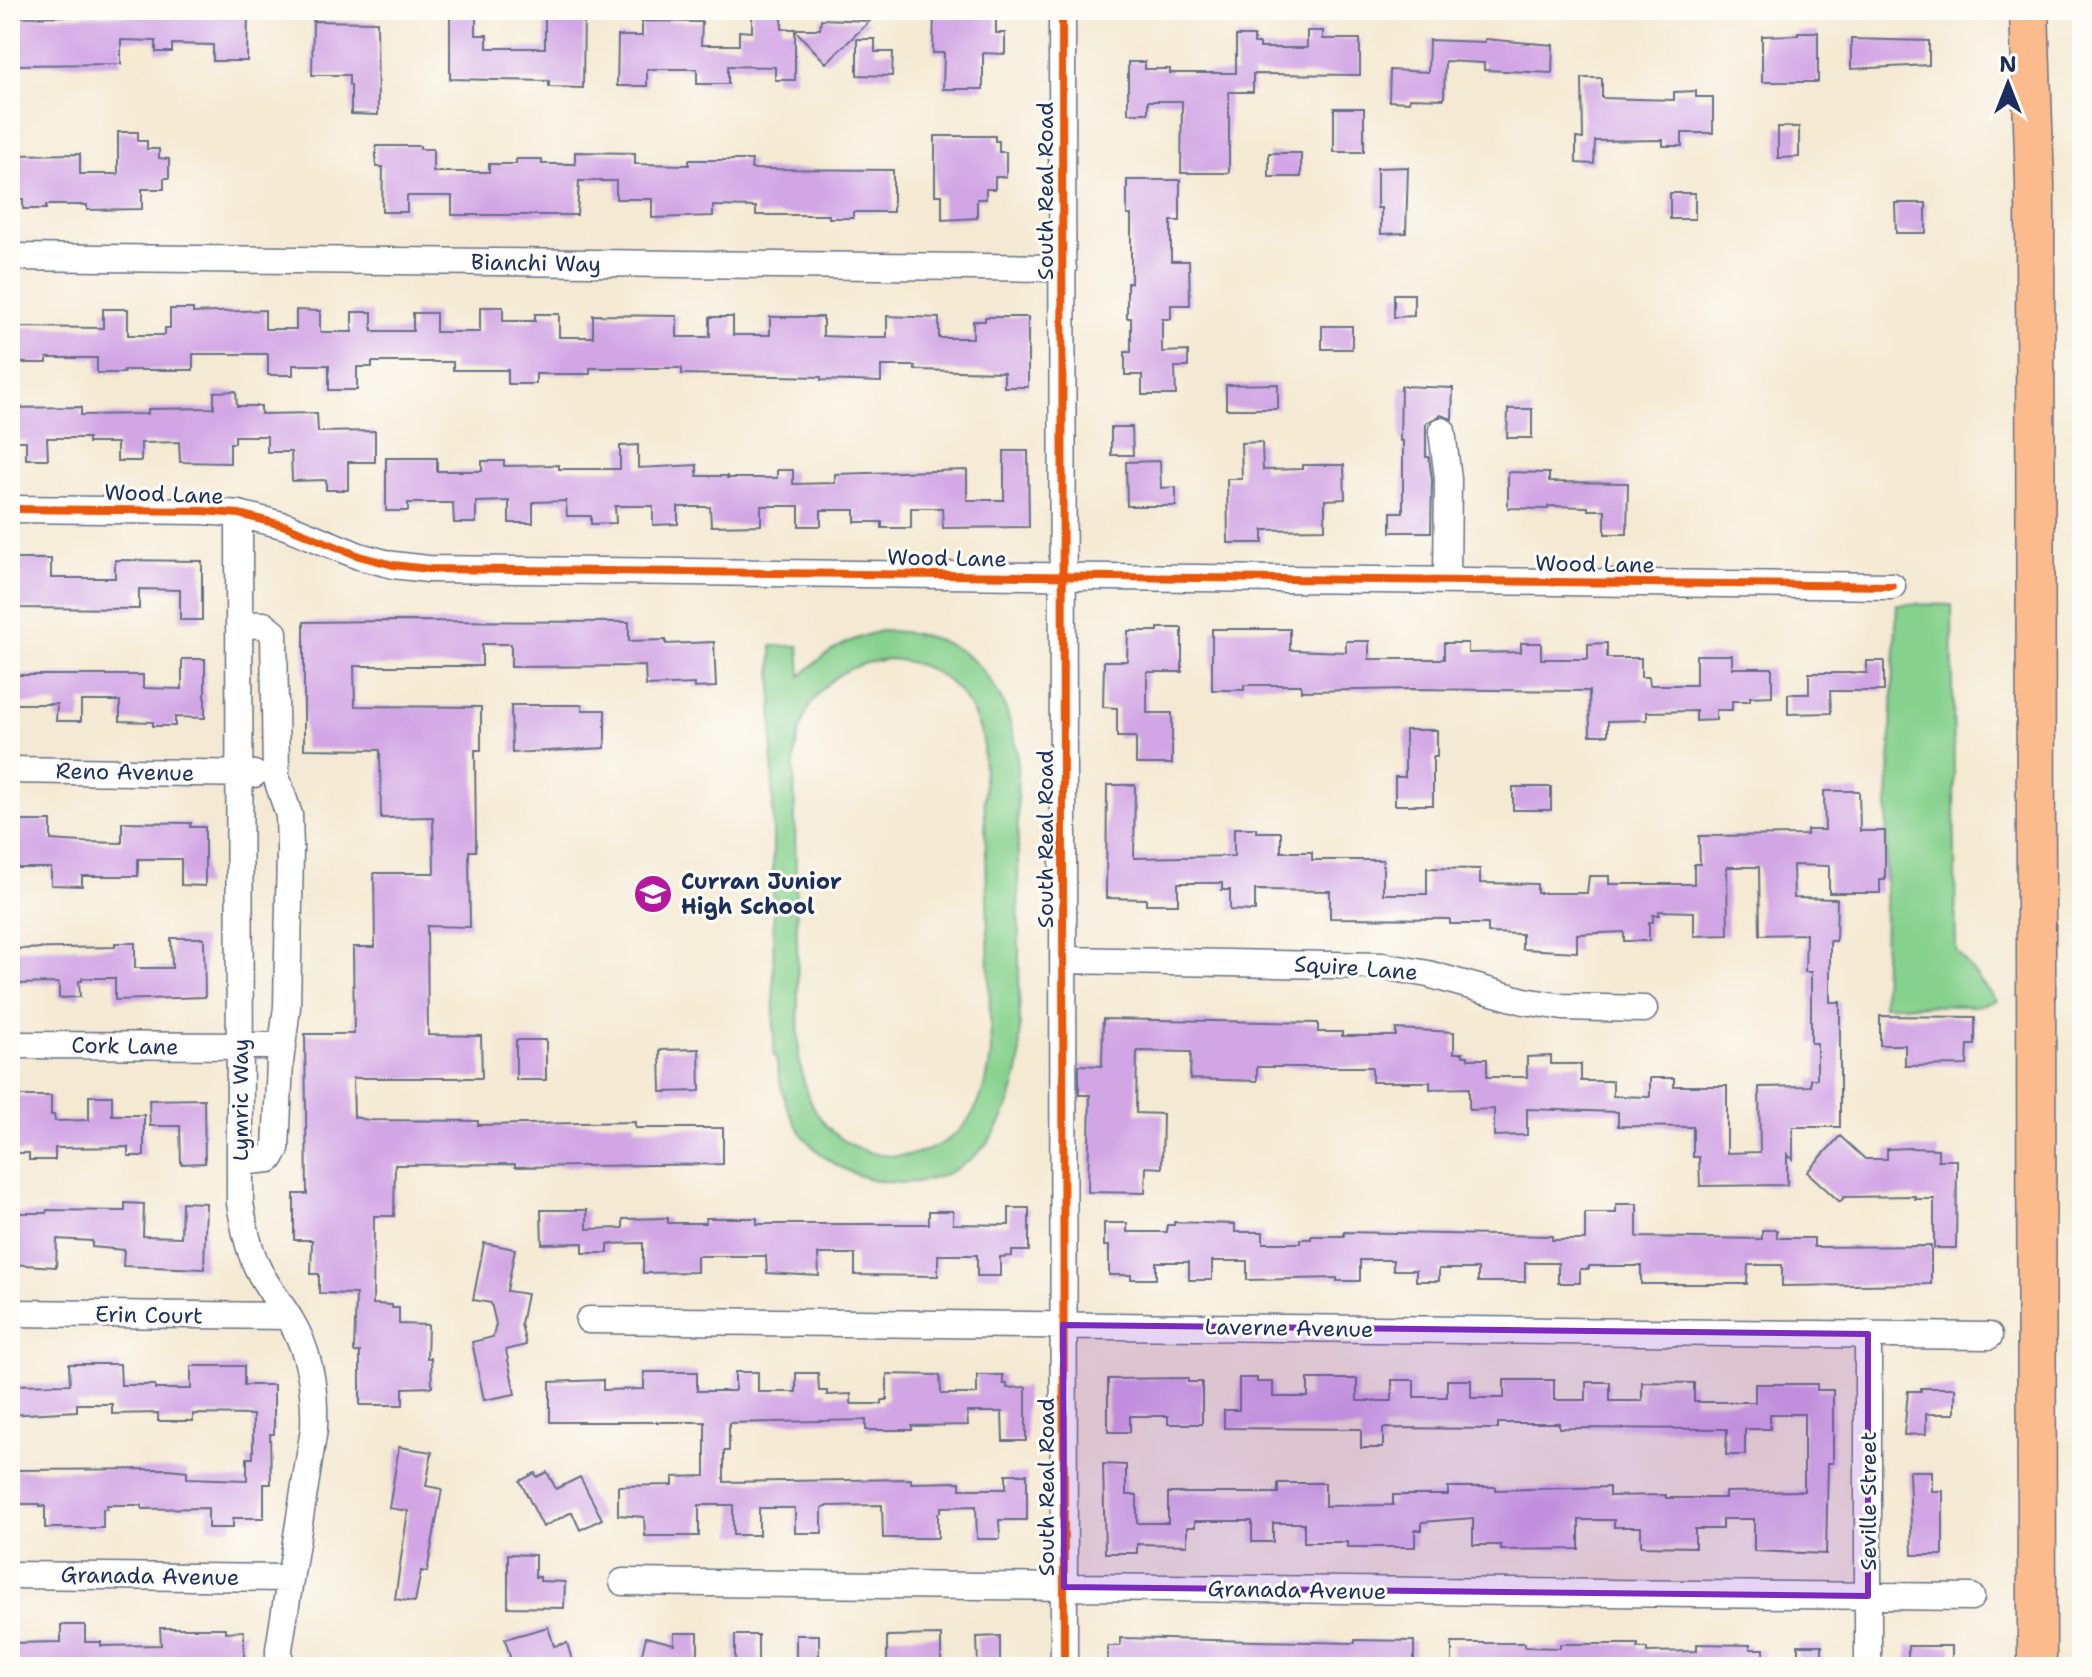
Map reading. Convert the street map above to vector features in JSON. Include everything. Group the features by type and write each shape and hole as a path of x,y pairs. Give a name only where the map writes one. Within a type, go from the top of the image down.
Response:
{"highway":[{"path":"2029,10 2035,183 2037,1667"},
{"path":"2020,1667 2037,1585"}],"street":[{"name":"South Real Road","path":"1062,10 1064,1667"},
{"name":"Bianchi Way","path":"10,257 1063,268"},
{"path":"1442,431 1448,479 1447,580"},
{"name":"Wood Lane","path":"10,509 239,514 286,526 359,556 393,565 428,569 1892,586"},
{"name":"Lymric Way","path":"239,514 240,1203 246,1236 258,1269 302,1343 315,1400 314,1429 279,1649 279,1667"},
{"path":"239,624 264,625 274,633 276,776 289,815 290,837 287,1007 274,1155 270,1159 240,1162"},
{"name":"Reno Avenue","path":"10,770 276,776"},
{"name":"Squire Lane","path":"1063,960 1383,966 1428,974 1524,1001 1563,1007 1644,1009"},
{"name":"Cork Lane","path":"10,1045 283,1046"},
{"name":"Erin Court","path":"10,1313 288,1316"},
{"name":"Laverne Avenue","path":"589,1320 1989,1336"},
{"name":"Seville Street","path":"1868,1334 1868,1667"},
{"name":"Granada Avenue","path":"10,1575 290,1578"},
{"name":"Granada Avenue","path":"623,1582 1971,1597"}],"highlighted area":[{"path":"1063,1325 1868,1334 1868,1596 1064,1587"}],"green space":[{"path":"1897,604 1952,605 1956,950 1996,1001 1976,1006 1883,1005 1887,819"},
{"path":"880,631 901,632 939,640 956,648 984,672 995,688 1007,713 1017,751 1020,1062 1014,1090 1000,1124 976,1154 954,1170 928,1180 902,1183 875,1180 849,1171 825,1157 804,1137 788,1108 774,1056 772,646 799,646 801,676 837,648","holes":["889,659 907,662 937,674 961,694 983,740 991,1052 981,1098 963,1127 937,1146 899,1156 860,1149 842,1140 827,1127 815,1110 804,1084 799,1057 794,763 802,723 820,691 833,679 849,669 868,663"]}],"building":[{"path":"211,10 248,10 247,61 213,61 213,45 172,44 172,52 156,52 156,41 121,40 121,64 10,65 10,17 211,14"},
{"path":"752,10 782,10 782,29 820,29 821,19 870,21 826,63 795,30 795,80 775,80 775,67 728,66 728,84 697,84 697,69 647,69 647,86 617,86 618,36 642,36 642,21 702,22 701,45 739,45 739,31 752,32"},
{"path":"934,10 996,12 996,33 1005,33 1005,54 983,53 983,89 943,89 944,53 933,53"},
{"path":"545,11 584,11 583,88 549,87 549,81 450,79 450,17 476,17 476,35 487,35 487,48 545,48"},
{"path":"313,21 377,22 378,115 351,114 349,75 312,75"},
{"path":"1307,31 1323,31 1323,39 1360,39 1360,75 1253,74 1253,92 1229,92 1229,173 1181,173 1182,101 1148,101 1148,113 1128,113 1128,62 1145,62 1145,69 1170,69 1170,73 1236,73 1236,36 1254,36 1254,44 1260,44 1260,48 1307,48"},
{"path":"1798,32 1818,32 1818,82 1762,82 1762,36 1798,35"},
{"path":"857,39 875,39 875,52 893,52 892,76 857,75"},
{"path":"1485,39 1553,45 1552,73 1484,70 1484,63 1445,61 1444,99 1389,101 1390,70 1428,72 1429,40 1485,42"},
{"path":"1851,39 1929,41 1929,65 1851,69"},
{"path":"1582,78 1602,78 1602,98 1674,100 1674,92 1696,91 1696,97 1713,97 1713,133 1682,133 1682,146 1663,146 1663,140 1595,141 1594,164 1576,163 1576,138 1583,139"},
{"path":"1334,108 1364,108 1364,152 1334,152"},
{"path":"1778,127 1799,127 1799,157 1778,158"},
{"path":"118,132 138,132 138,141 147,141 147,149 159,149 159,158 169,159 169,178 164,178 164,189 142,189 142,209 87,210 87,205 46,205 46,209 23,209 23,199 10,199 10,155 80,154 80,174 118,174"},
{"path":"935,136 995,136 995,141 999,141 999,152 1006,152 1006,177 995,177 995,189 986,189 986,199 977,199 977,218 942,220 942,195 935,195"},
{"path":"376,146 433,149 433,172 489,172 489,164 516,164 516,159 542,159 542,164 575,164 575,152 635,153 635,164 689,165 689,160 752,160 751,169 893,170 893,212 853,212 853,218 829,218 829,215 756,215 756,207 713,206 713,216 652,218 652,199 616,199 616,181 579,181 577,215 452,215 452,196 407,196 407,212 382,212 383,167 376,167"},
{"path":"1269,153 1301,153 1301,177 1269,177"},
{"path":"1408,167 1406,233 1381,234 1381,208 1377,208 1377,168"},
{"path":"1127,180 1180,180 1180,221 1171,221 1171,261 1189,261 1190,305 1171,305 1171,319 1162,319 1162,352 1188,351 1188,367 1175,367 1176,395 1142,395 1142,375 1125,375 1125,352 1131,352 1131,318 1127,318 1127,283 1131,283 1131,215 1127,215"},
{"path":"1670,193 1695,193 1695,219 1670,219"},
{"path":"1895,203 1926,203 1926,233 1896,233"},
{"path":"1394,294 1414,294 1414,316 1394,317"},
{"path":"480,307 503,307 503,321 535,321 535,314 559,314 559,337 593,337 593,315 677,316 677,337 710,337 710,317 733,317 733,335 770,335 770,317 823,317 823,336 850,337 887,337 887,316 939,318 939,338 973,338 973,321 985,321 985,317 1028,317 1028,387 1004,387 1004,372 915,370 915,366 881,366 881,382 821,380 821,377 682,374 682,368 590,368 590,374 536,374 536,384 508,384 508,370 453,370 453,362 372,362 372,367 357,367 357,390 329,390 329,365 293,365 293,375 268,375 268,354 193,354 193,370 124,370 124,373 97,373 97,358 47,358 47,363 10,363 10,327 103,328 103,309 128,309 128,335 165,335 165,328 170,328 170,309 193,309 193,313 265,310 265,329 296,329 296,310 320,311 320,332 352,332 352,312 372,312 372,331 413,331 413,313 436,313 436,332 480,332"},
{"path":"1322,326 1352,326 1352,349 1322,349"},
{"path":"1278,384 1278,409 1226,409 1226,385"},
{"path":"1401,386 1453,388 1452,419 1441,415 1426,423 1426,457 1429,457 1432,480 1431,532 1391,532 1391,512 1403,512"},
{"path":"236,391 237,406 261,406 261,414 317,413 318,432 375,431 375,462 348,462 348,490 326,490 326,480 292,481 291,452 267,452 267,436 235,436 235,443 230,443 230,463 180,462 179,442 141,443 141,461 117,461 117,443 88,443 88,438 47,438 48,459 26,459 26,441 10,441 10,408 81,407 81,415 148,414 148,409 214,408 214,392"},
{"path":"1508,409 1532,409 1532,438 1507,438"},
{"path":"1111,427 1132,427 1133,455 1111,455"},
{"path":"1262,442 1263,470 1302,469 1302,465 1344,465 1345,499 1325,500 1325,529 1263,530 1263,543 1228,543 1227,479 1242,479 1241,443"},
{"path":"638,445 638,468 697,465 697,476 727,478 777,478 777,470 793,470 793,484 835,483 835,474 967,470 967,500 1004,500 1004,451 1028,451 1029,527 943,528 942,508 911,508 911,528 882,528 882,522 855,522 855,510 821,510 821,526 799,526 799,506 761,506 761,525 711,526 710,507 678,507 678,524 653,525 653,506 615,506 616,523 591,524 591,516 567,516 566,501 533,502 533,523 509,523 509,501 476,502 476,523 454,523 453,503 408,503 408,511 386,511 386,458 437,458 437,471 482,471 482,461 504,461 504,466 559,465 559,469 620,469 620,446"},
{"path":"1160,461 1161,488 1176,487 1176,506 1127,506 1126,462"},
{"path":"1508,472 1549,473 1549,482 1628,483 1627,534 1605,534 1605,510 1548,506 1548,509 1508,508"},
{"path":"10,559 51,559 51,578 115,578 115,560 202,561 202,620 180,620 180,590 139,589 139,609 10,608"},
{"path":"304,622 629,622 629,641 666,640 666,644 714,642 716,687 694,688 694,684 646,686 645,666 511,667 511,644 482,644 482,666 354,666 355,706 481,707 481,750 475,750 476,851 469,851 470,927 427,926 428,1035 481,1036 482,1078 353,1078 354,1117 368,1120 478,1121 478,1125 635,1122 635,1128 723,1128 723,1164 395,1165 394,1216 374,1216 373,1304 399,1308 399,1324 428,1325 427,1358 431,1358 432,1387 403,1388 403,1405 360,1405 360,1352 354,1352 356,1294 319,1293 319,1274 311,1274 312,1240 294,1240 294,1194 307,1194 305,1034 354,1034 353,947 375,947 374,873 434,873 433,817 381,818 380,750 304,749"},
{"path":"1158,628 1182,628 1182,672 1147,672 1147,713 1172,713 1172,764 1136,764 1136,737 1117,737 1117,708 1103,707 1104,661 1127,661 1128,631 1158,631"},
{"path":"1212,629 1290,629 1290,650 1346,652 1346,641 1369,641 1369,659 1444,659 1444,643 1468,643 1468,653 1521,652 1521,643 1541,643 1541,659 1588,659 1588,644 1607,643 1607,658 1641,658 1641,677 1649,677 1650,685 1696,685 1696,655 1732,655 1732,668 1772,668 1772,696 1732,701 1732,710 1716,710 1716,720 1696,721 1696,711 1647,712 1647,720 1608,721 1608,735 1590,735 1589,691 1301,691 1301,685 1244,685 1244,690 1212,690"},
{"path":"182,659 205,659 205,718 175,717 175,726 153,726 153,722 120,721 120,701 81,701 81,721 56,721 57,704 10,704 10,675 143,675 143,688 182,689"},
{"path":"1867,661 1884,661 1884,691 1830,691 1831,713 1788,714 1788,694 1809,694 1809,673 1867,673"},
{"path":"511,705 582,705 582,710 605,710 605,748 512,753"},
{"path":"1405,730 1437,730 1437,757 1433,757 1433,805 1395,805 1395,777 1405,777"},
{"path":"1107,785 1135,785 1134,858 1234,856 1234,828 1256,828 1256,832 1281,832 1281,852 1312,852 1312,860 1383,860 1383,894 1427,894 1427,868 1480,869 1480,883 1537,884 1537,893 1587,893 1589,876 1609,876 1609,884 1694,884 1694,864 1700,864 1699,836 1807,835 1807,830 1825,830 1824,791 1859,791 1860,831 1885,831 1885,880 1880,880 1880,893 1829,893 1829,866 1793,865 1794,898 1837,899 1836,941 1830,941 1830,1002 1840,1002 1840,1127 1793,1127 1793,1160 1787,1154 1787,1185 1700,1186 1699,1157 1693,1157 1693,1127 1618,1126 1618,1112 1527,1109 1527,1135 1494,1136 1494,1109 1469,1110 1469,1088 1430,1089 1430,1082 1372,1082 1372,1067 1257,1067 1257,1081 1190,1079 1191,1052 1137,1051 1136,1113 1163,1114 1162,1168 1146,1167 1145,1193 1088,1192 1090,1095 1079,1095 1079,1065 1102,1066 1103,1019 1318,1023 1318,1032 1342,1032 1342,1036 1396,1036 1396,1029 1454,1032 1454,1053 1463,1053 1468,1059 1487,1059 1487,1077 1527,1077 1527,1057 1551,1056 1551,1064 1581,1064 1581,1081 1613,1081 1613,1096 1650,1097 1650,1078 1674,1078 1674,1086 1727,1086 1727,1153 1760,1152 1759,1087 1811,1086 1811,1079 1817,1079 1817,1043 1811,1043 1811,972 1805,972 1806,934 1760,935 1759,867 1727,867 1728,935 1694,936 1694,912 1659,911 1659,915 1653,915 1653,922 1649,922 1649,941 1624,941 1624,932 1577,934 1577,952 1522,949 1522,934 1488,933 1488,924 1450,924 1450,919 1330,918 1330,891 1255,890 1255,911 1230,910 1230,890 1222,890 1222,883 1178,883 1178,904 1146,904 1146,899 1106,898"},
{"path":"1513,787 1551,787 1551,810 1513,810"},
{"path":"10,821 51,821 51,840 82,842 122,843 122,822 191,823 190,827 205,827 205,886 181,885 181,859 138,859 138,876 82,876 82,886 51,885 51,868 10,868"},
{"path":"171,938 204,938 205,997 115,1000 115,978 82,978 79,981 80,997 59,998 59,983 10,984 10,949 115,947 115,943 135,943 135,968 172,968"},
{"path":"1880,1016 1975,1017 1975,1045 1968,1045 1967,1065 1905,1066 1905,1045 1880,1045"},
{"path":"516,1040 546,1040 546,1080 516,1080"},
{"path":"699,1049 700,1091 661,1092 660,1050"},
{"path":"10,1096 51,1096 51,1115 54,1115 55,1121 89,1120 89,1096 112,1096 112,1115 144,1115 144,1156 128,1156 128,1147 55,1148 55,1160 29,1160 29,1153 10,1153"},
{"path":"204,1099 205,1163 181,1164 180,1126 150,1126 149,1100"},
{"path":"1840,1136 1865,1159 1887,1159 1887,1149 1909,1148 1938,1149 1938,1160 1957,1160 1956,1248 1934,1248 1934,1199 1915,1199 1915,1196 1844,1197 1840,1202 1807,1172"},
{"path":"182,1202 206,1203 204,1269 123,1266 124,1250 92,1247 92,1241 57,1239 56,1267 10,1264 10,1213 125,1211 125,1203 144,1204 143,1236 181,1237"},
{"path":"1616,1204 1637,1204 1637,1237 1762,1239 1762,1230 1777,1230 1777,1238 1814,1238 1814,1247 1931,1246 1931,1284 1782,1286 1782,1265 1748,1265 1747,1284 1641,1284 1641,1266 1589,1266 1589,1269 1580,1269 1580,1283 1558,1283 1558,1263 1525,1263 1525,1282 1478,1282 1478,1269 1439,1269 1439,1281 1416,1281 1416,1270 1393,1270 1393,1260 1360,1260 1360,1281 1337,1281 1337,1278 1247,1280 1247,1261 1212,1261 1212,1280 1189,1280 1189,1262 1156,1262 1156,1279 1131,1279 1131,1275 1109,1275 1109,1246 1104,1246 1104,1223 1127,1223 1127,1232 1167,1232 1167,1225 1174,1225 1174,1222 1235,1224 1235,1232 1263,1232 1263,1243 1300,1243 1300,1239 1311,1239 1311,1236 1344,1236 1344,1232 1552,1236 1552,1240 1585,1240 1585,1213 1616,1213"},
{"path":"1009,1208 1029,1208 1029,1251 1012,1251 1012,1256 1000,1257 1000,1276 977,1276 977,1255 938,1255 938,1276 855,1275 855,1254 818,1254 819,1276 767,1273 766,1256 697,1256 697,1272 643,1273 643,1243 608,1244 608,1253 583,1253 583,1243 542,1244 541,1210 587,1210 587,1229 623,1228 623,1219 668,1218 668,1223 706,1223 706,1218 757,1218 757,1224 929,1224 929,1211 953,1211 953,1224 1009,1225"},
{"path":"484,1243 515,1249 507,1291 527,1294 521,1324 526,1345 506,1350 515,1394 484,1400 472,1342 493,1337 496,1324 491,1303 473,1300"},
{"path":"69,1364 120,1364 121,1385 155,1385 155,1389 191,1389 191,1366 244,1366 244,1385 274,1385 274,1434 270,1434 271,1484 264,1484 264,1518 233,1518 233,1528 208,1528 208,1508 142,1509 142,1505 107,1505 107,1509 103,1509 103,1528 45,1528 45,1506 16,1504 16,1470 169,1469 187,1471 187,1478 247,1480 247,1458 253,1458 253,1415 193,1414 193,1421 158,1421 158,1413 112,1414 112,1404 77,1404 77,1411 10,1415 10,1385 70,1384"},
{"path":"644,1372 697,1372 697,1391 735,1391 735,1372 758,1372 758,1392 796,1392 796,1373 818,1373 819,1391 827,1391 827,1395 851,1394 851,1404 882,1404 882,1400 887,1400 887,1374 940,1375 941,1394 977,1394 977,1375 1003,1375 1003,1384 1007,1384 1007,1388 1026,1387 1026,1441 1003,1441 1002,1412 967,1412 968,1425 912,1426 912,1430 866,1430 866,1420 729,1423 729,1451 724,1451 724,1482 911,1479 911,1483 960,1482 960,1489 1006,1489 1006,1474 1027,1474 1027,1520 999,1520 1000,1539 977,1539 976,1506 941,1507 938,1513 938,1538 883,1538 882,1505 825,1506 822,1508 822,1533 795,1533 795,1508 759,1508 759,1535 733,1535 733,1505 699,1505 699,1536 645,1536 644,1517 618,1515 618,1486 673,1485 673,1477 705,1476 705,1422 550,1422 550,1382 603,1380 603,1390 644,1389"},
{"path":"1188,1378 1188,1382 1202,1382 1202,1424 1168,1424 1168,1416 1130,1416 1130,1432 1108,1432 1108,1379"},
{"path":"1239,1378 1273,1382 1273,1397 1308,1397 1308,1379 1357,1379 1357,1401 1392,1401 1392,1380 1414,1380 1414,1397 1447,1397 1447,1380 1471,1380 1471,1398 1504,1398 1504,1380 1554,1380 1554,1400 1586,1400 1586,1382 1610,1382 1610,1401 1642,1401 1642,1382 1694,1383 1694,1402 1755,1402 1755,1384 1817,1384 1817,1390 1833,1390 1833,1463 1828,1463 1826,1554 1754,1551 1754,1519 1722,1519 1722,1529 1695,1529 1695,1547 1641,1546 1641,1527 1614,1527 1614,1520 1579,1520 1579,1549 1501,1550 1501,1545 1473,1545 1473,1518 1422,1522 1422,1530 1415,1530 1415,1547 1347,1547 1347,1542 1304,1542 1304,1523 1273,1523 1273,1542 1252,1542 1252,1521 1195,1521 1195,1527 1187,1527 1187,1545 1137,1544 1137,1553 1105,1553 1103,1464 1126,1465 1126,1495 1137,1495 1137,1523 1168,1523 1168,1493 1278,1493 1278,1483 1325,1483 1325,1506 1393,1505 1393,1495 1448,1495 1448,1487 1496,1487 1496,1490 1609,1487 1609,1496 1666,1495 1666,1498 1725,1498 1725,1492 1804,1491 1804,1414 1770,1414 1770,1429 1745,1429 1745,1455 1726,1455 1727,1429 1559,1428 1559,1423 1498,1423 1498,1429 1383,1428 1383,1448 1361,1448 1361,1429 1224,1428 1224,1410 1239,1410"},
{"path":"1921,1388 1955,1388 1955,1414 1926,1414 1926,1434 1904,1435 1908,1391 1921,1391"},
{"path":"399,1447 432,1452 426,1486 442,1489 427,1572 421,1571 415,1602 395,1599 408,1511 389,1508"},
{"path":"1909,1471 1932,1471 1932,1491 1943,1491 1943,1555 1912,1555"},
{"path":"547,1472 556,1489 580,1477 602,1519 580,1530 572,1512 543,1527 520,1481 535,1473 537,1477"},
{"path":"508,1554 535,1555 535,1577 540,1577 540,1581 565,1582 564,1608 508,1607"},
{"path":"61,1625 85,1625 85,1642 101,1642 101,1646 161,1645 160,1628 244,1631 244,1667 10,1667 10,1643 61,1642"},
{"path":"548,1627 554,1646 567,1643 574,1667 513,1667 505,1639"},
{"path":"674,1633 698,1633 698,1667 639,1667 646,1637 674,1644"},
{"path":"735,1635 758,1635 758,1667 735,1667"},
{"path":"796,1635 819,1635 819,1667 796,1667"},
{"path":"941,1635 941,1667 887,1667 887,1636"},
{"path":"1000,1636 1000,1667 978,1667 977,1637"},
{"path":"1120,1638 1355,1643 1355,1640 1414,1641 1414,1667 1108,1667 1108,1646 1120,1646"},
{"path":"1452,1643 1525,1643 1525,1647 1560,1648 1560,1644 1638,1644 1638,1648 1647,1648 1647,1652 1697,1651 1697,1644 1750,1645 1750,1649 1764,1649 1764,1667 1452,1667"},
{"path":"1798,1645 1822,1645 1822,1667 1798,1667"},
{"path":"1908,1646 1952,1646 1952,1667 1908,1667"}],"cycle path":[{"path":"1062,10 1064,1667"},
{"path":"10,509 239,514 286,526 359,556 393,565 428,569 1892,586"}],"place":[{"name":"Curran Junior High School","path":"653,894"}]}
